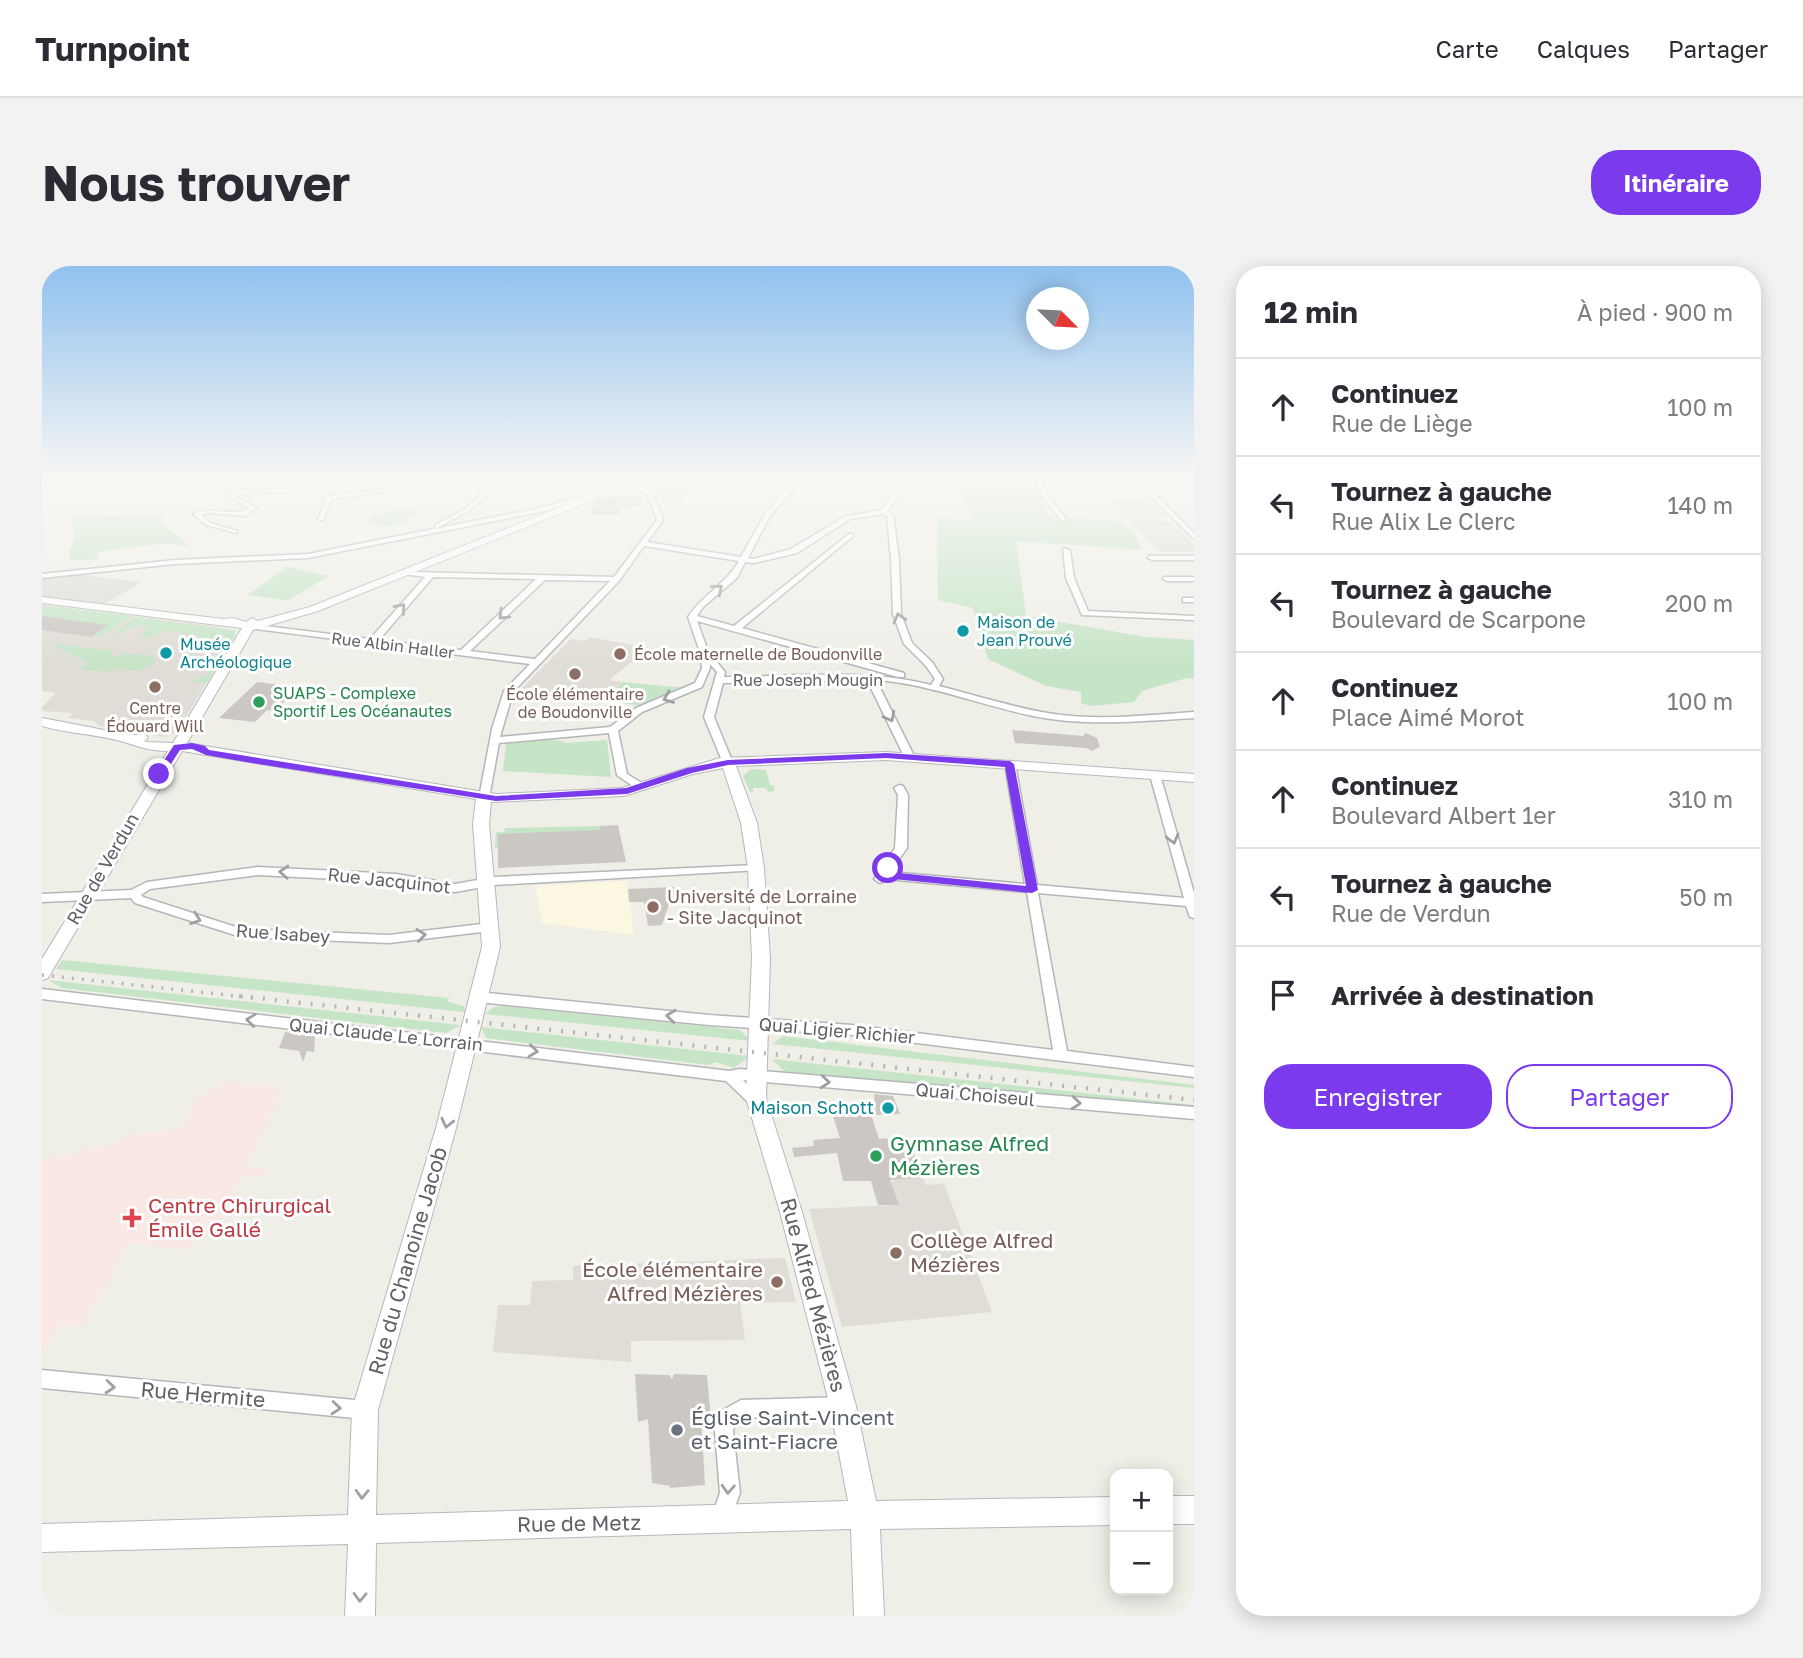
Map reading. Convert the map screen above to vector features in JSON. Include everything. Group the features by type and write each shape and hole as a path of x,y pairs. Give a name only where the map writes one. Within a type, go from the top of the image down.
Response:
{"main road":[{"path":"42,600 223,623 250,624 314,609 482,542"},
{"name":"Rue de Verdun","path":"42,974 250,624"},
{"path":"42,722 130,739 135,744 160,748 177,747 195,754 206,752 484,798 615,793 635,784 728,762 909,756 1194,778"},
{"path":"42,728 59,727"},
{"name":"Rue Alfred Mézières","path":"728,762 749,823 756,868 761,958 757,1102 791,1212 843,1406 865,1515 869,1616"},
{"name":"Rue du Chanoine Jacob","path":"360,1616 365,1410 446,1128 491,947 481,824 484,798"},
{"path":"1173,1510 1194,1510"},
{"name":"Rue de Metz","path":"42,1538 865,1515 1110,1511"}],"street":[{"path":"42,576 176,562 308,556 385,542"},
{"path":"692,617 700,605 734,576 753,542"},
{"path":"484,798 495,740 509,691 616,579 643,544 758,561 794,551 808,542"},
{"path":"736,629 843,542"},
{"path":"692,617 935,686 939,679 929,664 908,644 897,614 893,542"},
{"path":"1066,550 1070,578 1085,613 1194,618"},
{"path":"1152,558 1194,558"},
{"path":"407,572 430,575 616,579"},
{"path":"372,642 430,575"},
{"path":"463,653 543,577"},
{"path":"1167,579 1194,579"},
{"path":"495,740 613,730 639,710 699,685 706,667 704,652 692,617"},
{"name":"Rue Albin Haller","path":"250,624 537,662"},
{"path":"704,652 717,667 720,680 709,717 728,762"},
{"path":"706,667 717,667"},
{"path":"870,678 909,756"},
{"name":"Rue Joseph Mougin","path":"720,680 870,678 935,686 984,703 1055,717 1107,722 1191,717"},
{"path":"613,730 622,775 635,784"},
{"path":"1010,764 1060,1055"},
{"path":"899,788 903,796 901,848 881,878 1193,907 1155,775"},
{"name":"Rue Jacquinot","path":"134,894 147,886 258,871 396,878 455,888 485,882 756,868"},
{"name":"Rue Isabey","path":"42,898 134,894 139,900 242,933 389,939 490,927"},
{"name":"Quai Claude Le Lorrain","path":"42,994 730,1076 757,1076"},
{"name":"Quai Ligier Richier","path":"478,997 759,1024 852,1030 1194,1072"},
{"path":"730,1076 757,1102"},
{"name":"Quai Choiseul","path":"757,1076 1194,1113"},
{"name":"Rue Hermite","path":"42,1379 365,1410"},
{"path":"720,1521 730,1493 724,1431 729,1416 741,1409 843,1406"}],"shaded area":[{"path":"1150,542 1194,544 1194,552 1159,552"},
{"path":"72,574 141,582 105,604 42,596 42,578"},
{"path":"42,605 213,626 236,631 236,634 176,733 164,737 99,726 95,721 69,718 73,713 42,711 42,707 56,693 42,691"},
{"name":"École élémentaire de Boudonville","path":"590,637 649,648 609,680 622,682 616,690 610,690 609,701 522,688 571,639 585,641"},
{"path":"627,881 634,935 542,923 535,886"},
{"name":"Centre Chirurgical Émile Gallé","path":"226,1081 283,1087 246,1167 270,1170 267,1177 243,1174 219,1222 202,1223 188,1250 128,1243 82,1326 59,1324 42,1355 42,1161 103,1146 134,1134 182,1129 195,1101"},
{"name":"Collège Alfred Mézières","path":"923,1178 926,1185 944,1184 992,1312 842,1327 809,1209 898,1205 891,1182"},
{"path":"785,1258 796,1302 740,1303 745,1340 631,1341 631,1362 493,1352 498,1305 530,1305 532,1281 573,1280 573,1266"}],"green space":[{"path":"73,542 185,542 192,548 169,543 99,551 97,559 70,560 69,551"},
{"path":"937,542 1016,542 1026,616 1146,637 1194,640 1194,679 1187,678 1142,691 1134,702 1091,706 1081,703 1081,692 1046,686 988,659 973,608 938,600"},
{"path":"1030,542 1138,542 1142,550"},
{"path":"287,567 329,576 288,600 248,595"},
{"path":"42,605 131,616 103,636 94,635 106,625 42,616"},
{"path":"135,617 236,631 236,634 207,683 193,681 207,675 215,663 180,665 191,655 213,658 223,649 188,644 199,635 162,630 151,638 139,636 149,627 136,625 111,637"},
{"path":"52,645 112,651 112,655 98,671 81,669 87,662"},
{"path":"123,653 152,656 156,662 140,671 115,668 109,672 102,671 107,660"},
{"path":"622,682 685,688 643,706 609,701 610,690 616,690"},
{"path":"541,739 565,743 607,740 611,777 503,771 506,743"},
{"path":"750,769 766,770 770,785 774,786 775,791 753,788 753,792 750,792 743,776"},
{"path":"599,826 600,830 495,848 496,832 504,832 505,828"},
{"path":"62,960 449,998 448,1002 464,1006 465,1012 56,969"},
{"path":"48,980 461,1025 446,1033 62,988"},
{"path":"494,1007 740,1030 751,1041 485,1014"},
{"path":"481,1027 750,1056 734,1068 716,1062 709,1065 486,1038"},
{"path":"783,1036 1194,1085 1194,1088 773,1044"},
{"path":"772,1059 1194,1105 1194,1110 787,1074"}],"building":[{"path":"42,616 108,625 91,637 42,630"},
{"name":"SUAPS - Complexe Sportif Les Océanautes","path":"257,682 298,687 275,711 267,710 255,722 219,718"},
{"path":"1012,730 1083,736 1086,733 1097,738 1100,747 1092,751 1087,748 1015,743"},
{"path":"618,825 626,862 498,868 498,834 600,830 599,826"},
{"name":"Université de Lorraine - Site Jacquinot","path":"675,887 675,900 670,901 662,925 648,926 644,902 629,902 628,889"},
{"path":"285,1032 315,1036 314,1052 307,1051 303,1062 299,1051 279,1048"},
{"name":"Maison Schott","path":"874,1094 893,1096 900,1114 876,1115"},
{"name":"Gymnase Alfred Mézières","path":"869,1108 879,1139 887,1138 892,1152 913,1151 923,1178 890,1180 899,1205 878,1205 871,1181 843,1181 837,1153 794,1157 792,1148 814,1146 813,1140 840,1138 831,1110"},
{"name":"Église Saint-Vincent et Saint-Fiacre","path":"635,1374 669,1375 672,1379 674,1374 707,1375 711,1420 701,1419 705,1485 670,1488 652,1483 648,1419 638,1422"}],"railway":[{"path":"42,975 255,998"},
{"path":"239,996 1194,1100"}],"place":[{"name":"Maison de Jean Prouvé","path":"963,631"},
{"name":"Musée Archéologique","path":"166,653"},
{"name":"École maternelle de Boudonville","path":"620,654"},
{"name":"École élémentaire de Boudonville","path":"575,674"},
{"name":"Centre Édouard Will","path":"155,687"},
{"name":"SUAPS - Complexe Sportif Les Océanautes","path":"259,702"},
{"name":"Université de Lorraine - Site Jacquinot","path":"653,907"},
{"name":"Maison Schott","path":"888,1108"},
{"name":"Gymnase Alfred Mézières","path":"876,1156"},
{"name":"Centre Chirurgical Émile Gallé","path":"132,1218"},
{"name":"Collège Alfred Mézières","path":"896,1253"},
{"name":"École élémentaire Alfred Mézières","path":"777,1282"},
{"name":"Église Saint-Vincent et Saint-Fiacre","path":"677,1430"}],"route":[{"path":"159,774 177,747 192,746 202,748 206,752 496,799 615,793 641,788 690,770 728,762 886,755 1010,764 1032,890 883,875 888,868"}]}
